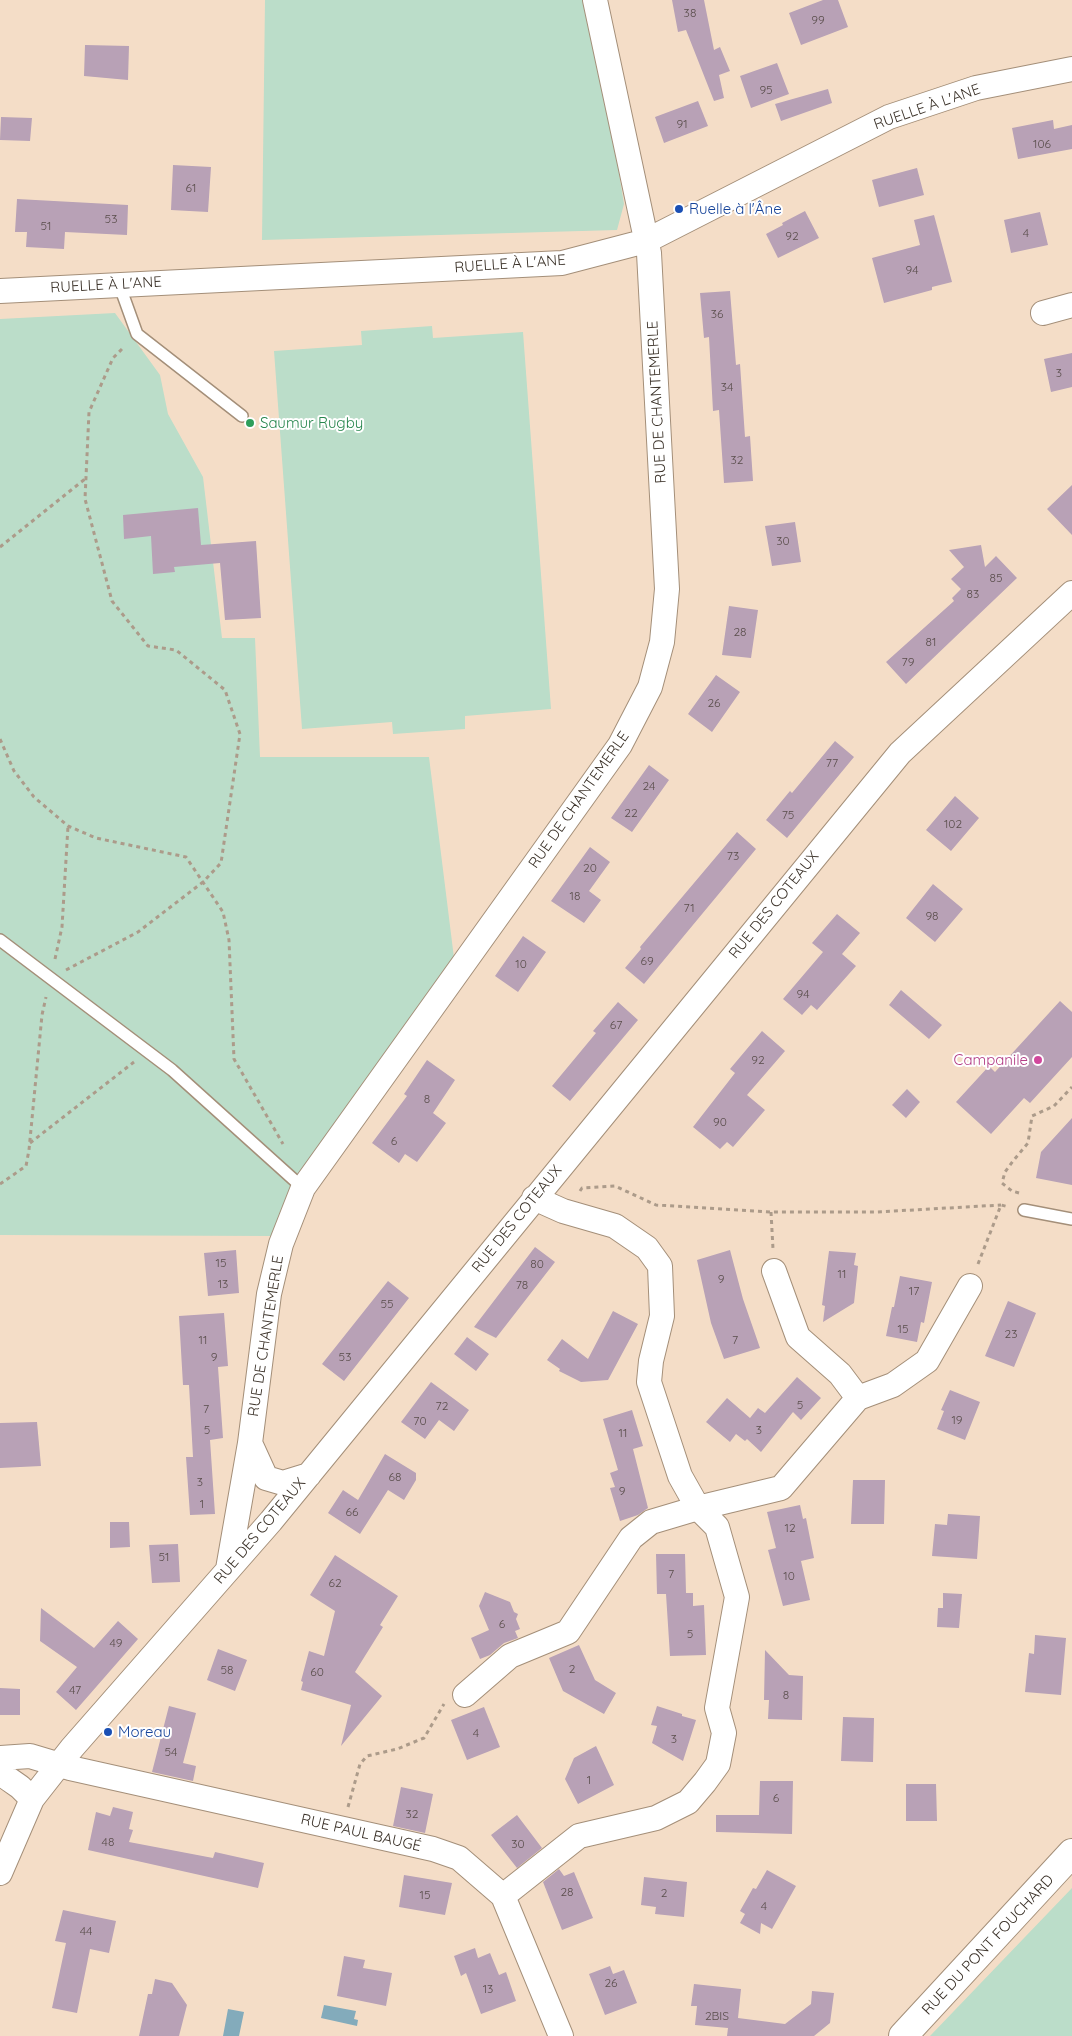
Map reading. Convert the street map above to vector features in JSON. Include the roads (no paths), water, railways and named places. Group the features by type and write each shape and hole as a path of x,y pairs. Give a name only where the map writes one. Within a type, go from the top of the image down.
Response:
{"main road":[{"name":"RUE DU PONT FOUCHARD","path":"903,2036 1072,1853"}],"street":[{"name":"RUE DE CHANTEMERLE","path":"228,1569 250,1442 269,1294 281,1244 303,1188 620,745 650,687 662,642 666,589 649,253 595,0"},
{"name":"RUELLE À L'ANE","path":"0,291 562,263 646,241 888,117 976,88 1072,69"},
{"path":"1043,313 1072,305"},
{"name":"RUE DES COTEAUX","path":"0,1873 32,1800 58,1765 274,1517 900,753 1072,593"},
{"path":"503,1896 579,1836 656,1818 688,1802 706,1782 718,1764 724,1733 717,1708 737,1597 717,1527 698,1508 680,1476 649,1382 651,1361 662,1316 660,1266 647,1248 615,1226 563,1211 534,1198"},
{"path":"774,1271 798,1337 840,1374 858,1398"},
{"path":"465,1695 510,1656 568,1632 631,1538 652,1522 698,1508 781,1488 858,1398 893,1385 927,1361 970,1286"},
{"name":"RUE DE CHANTEMERLE","path":"250,1442 258,1479 274,1517"},
{"path":"250,1442 266,1478 282,1484 309,1474"},
{"path":"244,1478 258,1514 274,1517"},
{"name":"RUE PAUL BAUGÉ","path":"0,1758 30,1756 58,1765 433,1849 459,1858 503,1896 562,2036"},
{"path":"0,1773 20,1787 32,1800"}],"lane":[{"path":"119,284 137,334 242,416"},
{"path":"0,940 172,1070 303,1188"},
{"path":"1024,1210 1072,1218"}],"water":[{"path":"324,2005 356,2011 354,2019 358,2020 357,2026 321,2018"},
{"path":"228,2009 244,2012 239,2036 223,2036"}],"place":[{"name":"Ruelle à l'Âne","path":"679,209"},
{"name":"Saumur Rugby","path":"250,423"},
{"name":"Campanile","path":"1038,1060"},
{"name":"Moreau","path":"108,1732"}]}
